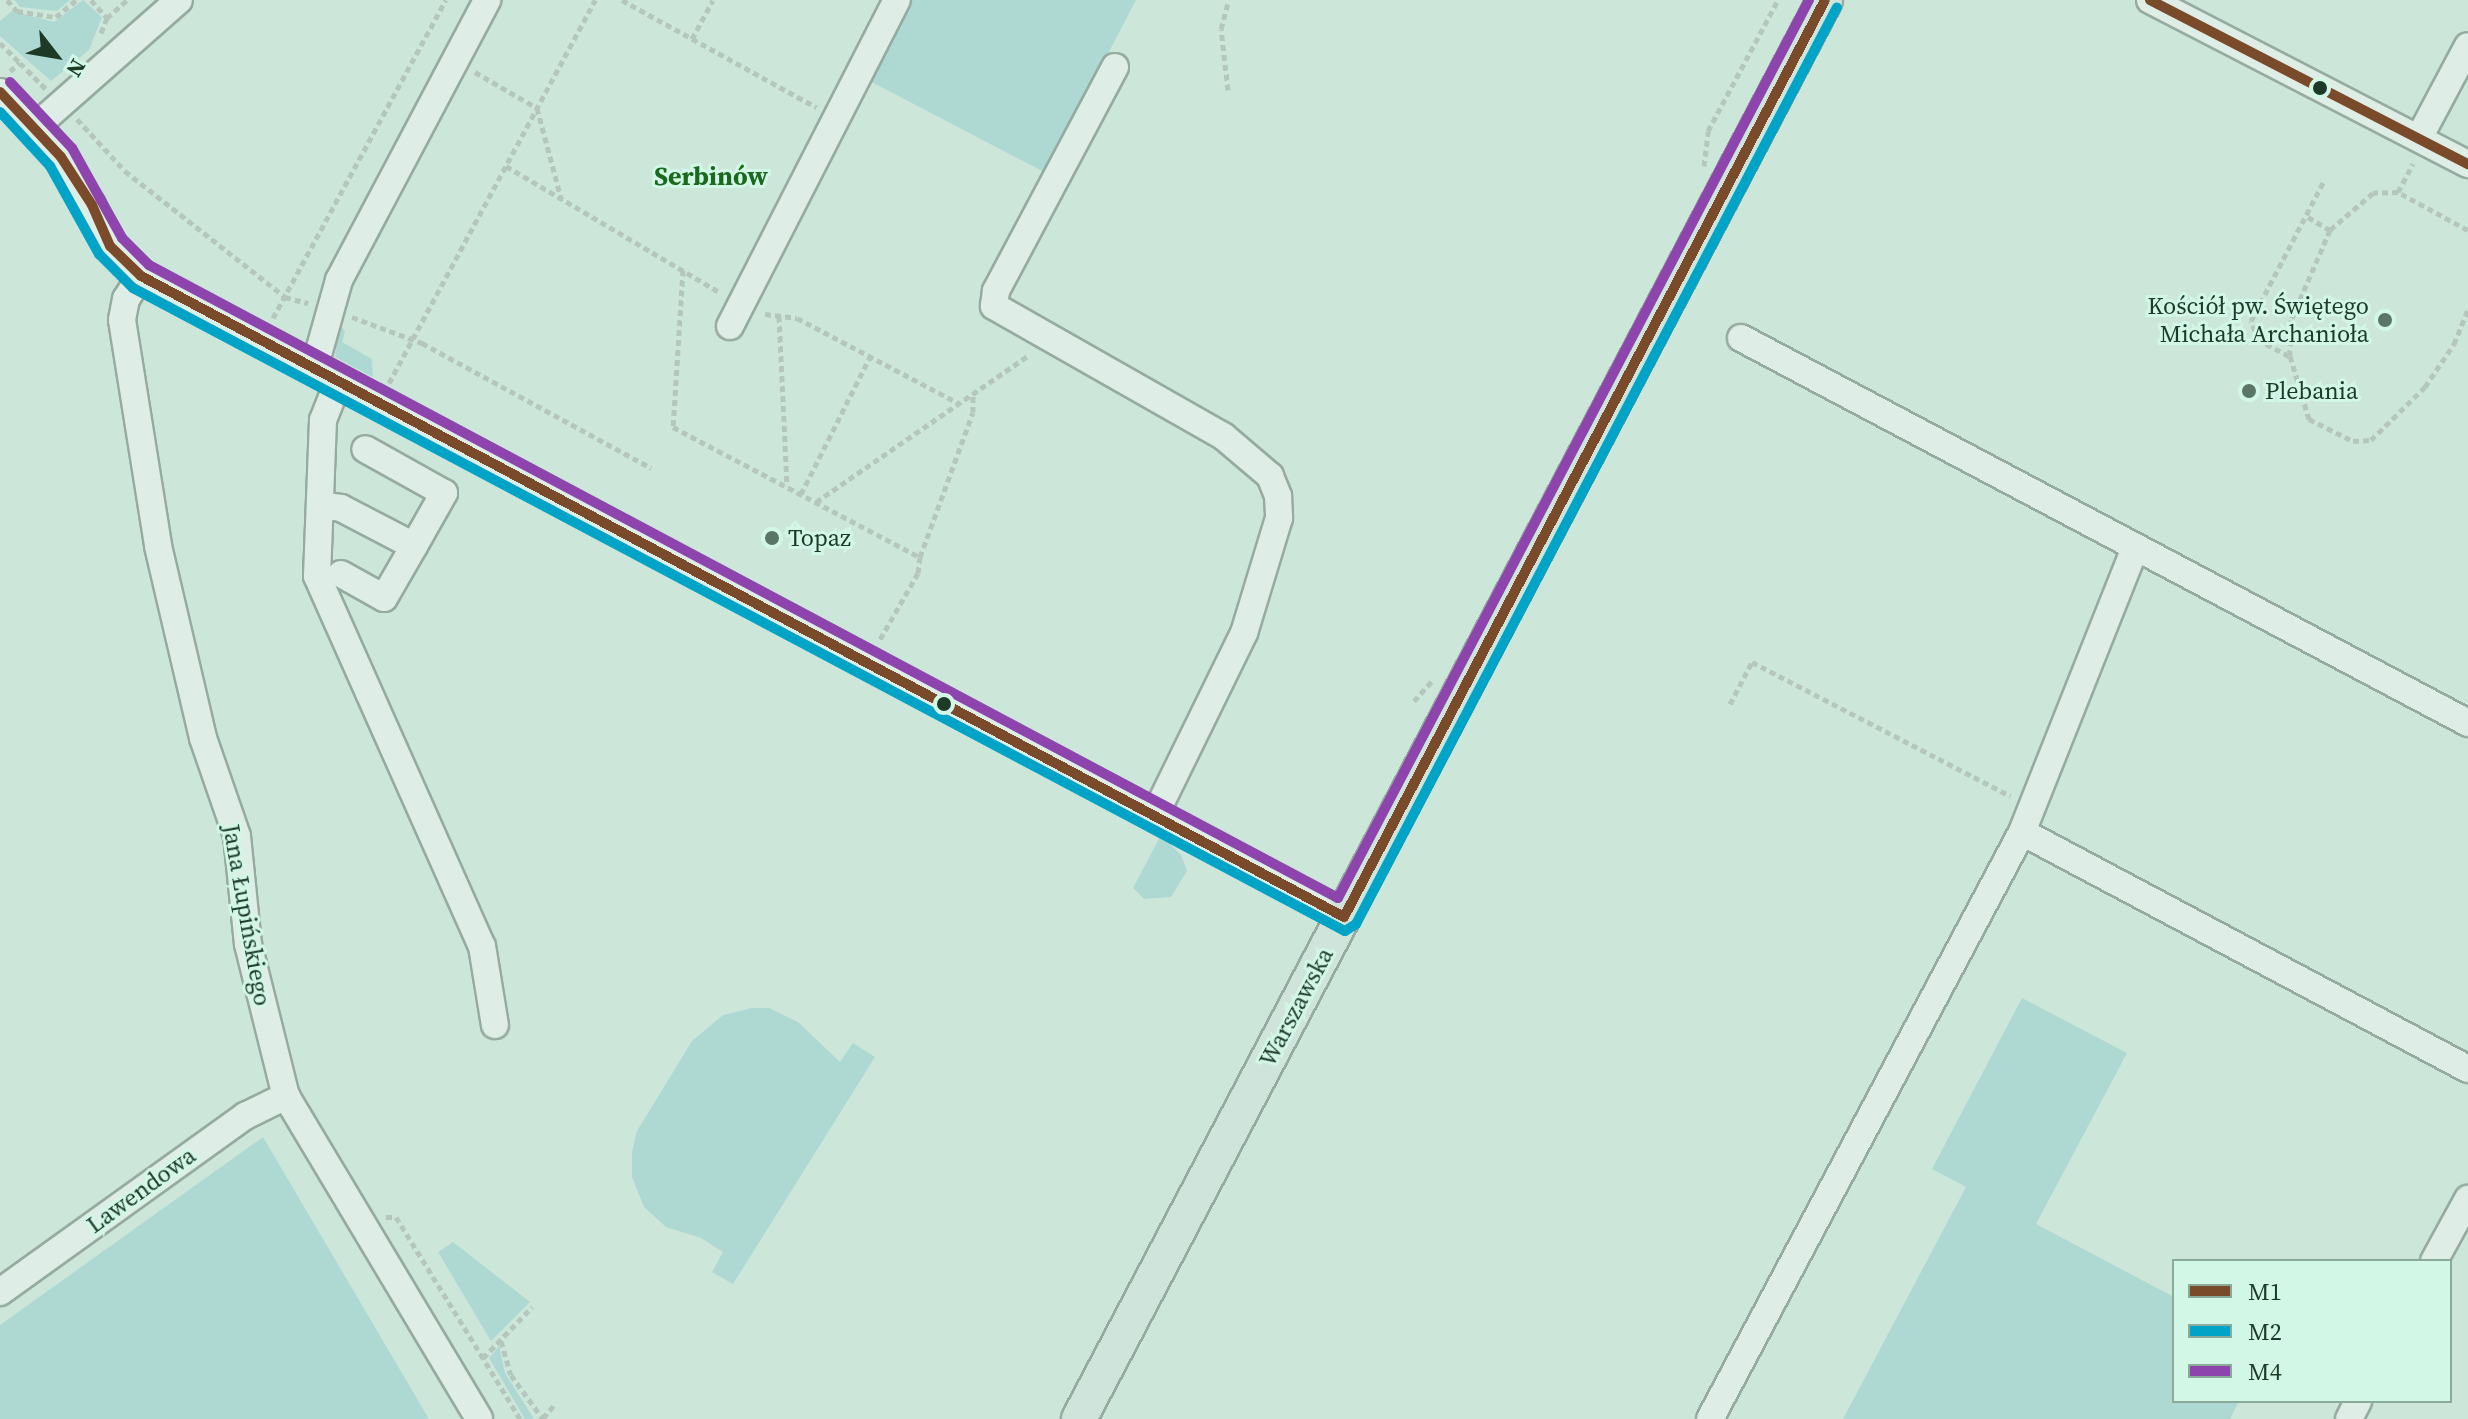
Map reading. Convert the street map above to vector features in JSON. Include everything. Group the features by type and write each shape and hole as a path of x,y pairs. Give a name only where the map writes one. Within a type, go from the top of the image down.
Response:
{"main road":[{"name":"Warszawska","path":"1079,1419 1825,0"}],"street":[{"path":"34,128 179,0"},
{"path":"314,369 339,280 487,0"},
{"path":"732,311 897,0"},
{"path":"2150,0 2468,164"},
{"path":"2419,138 2468,46"},
{"path":"1115,67 996,291 994,306 1003,315 1223,436 1270,476 1278,496 1279,518 1244,633 1155,815"},
{"path":"0,92 77,178 117,256 141,276 1344,917"},
{"name":"Jana Łupińskiego","path":"141,276 126,299 122,320 158,546 203,738 237,836 248,944 286,1096 475,1418"},
{"path":"1741,338 2468,723"},
{"path":"338,382 323,420 317,576 482,946 495,1025"},
{"path":"341,574 384,598 444,493 365,449"},
{"path":"320,505 341,508 414,546"},
{"path":"1710,1419 2027,820 2135,548"},
{"path":"2027,820 2468,1069"},
{"name":"Lawendowa","path":"0,1292 245,1116 286,1096"},
{"path":"2435,1259 2468,1199"}],"path":[{"path":"7,0 17,11 56,17 76,0"},
{"path":"107,18 127,0"},
{"path":"269,326 446,0"},
{"path":"386,389 595,0"},
{"path":"622,0 826,113"},
{"path":"692,39 713,0"},
{"path":"1228,90 1221,29 1229,0"},
{"path":"1706,139 1778,0"},
{"path":"0,43 50,92"},
{"path":"455,61 537,108 562,199"},
{"path":"0,80 20,63"},
{"path":"506,166 683,270 732,311 797,318 958,403"},
{"path":"2290,356 2259,340 2251,321 2308,217 2325,179"},
{"path":"2468,230 2398,192 2373,193 2330,230 2300,289 2291,320 2290,356 2309,419 2345,438 2371,440 2425,387 2454,344 2468,310"},
{"path":"2308,217 2330,230"},
{"path":"683,270 673,427 920,557"},
{"path":"779,316 787,487"},
{"path":"816,502 1049,341"},
{"path":"801,494 870,357"},
{"path":"875,649 918,573 920,557 973,412 973,394"},
{"path":"1730,704 1752,662 2027,820"},
{"path":"520,1419 483,1358 532,1307"},
{"path":"501,1340 511,1375 542,1419 555,1404"}],"shaded area":[{"path":"14,0 70,0 57,11 20,7"},
{"path":"83,0 102,17 89,50 51,81 0,36 0,21 12,11 54,22"},
{"path":"905,0 1136,0 1046,173 864,78"},
{"path":"339,321 345,332 342,342 372,359 373,377 335,357"},
{"path":"1161,835 1181,855 1187,871 1171,897 1144,899 1133,888"},
{"path":"2022,998 2127,1053 2036,1224 2172,1296 2172,1403 2238,1403 2230,1419 1843,1419 1966,1187 1932,1169"},
{"path":"752,1008 769,1008 798,1022 840,1062 853,1043 875,1057 733,1284 712,1272 723,1252 701,1238 666,1227 644,1207 632,1177 632,1152 637,1131 692,1041 723,1015"},
{"path":"263,1137 429,1419 0,1419 0,1325"},
{"path":"453,1242 530,1302 491,1341 438,1252"},
{"path":"499,1346 505,1373 534,1419 525,1419 489,1358"}],"transit line":[{"name":"M4","path":"10,82 72,148 122,238 149,265 1338,898 1809,0"},
{"name":"M1","path":"0,92 61,157 92,205 110,246 141,276 1344,917 1825,0"},
{"name":"M1","path":"2150,0 2468,164"},
{"name":"M2","path":"0,112 50,166 99,254 133,288 1345,931 1356,924 1837,7"}],"place":[{"name":"Kościół pw. Świętego Michała Archanioła","path":"2385,320"},
{"name":"Plebania","path":"2249,391"},
{"name":"Topaz","path":"772,538"}],"district":[{"name":"Serbinów","path":"711,177"}]}
